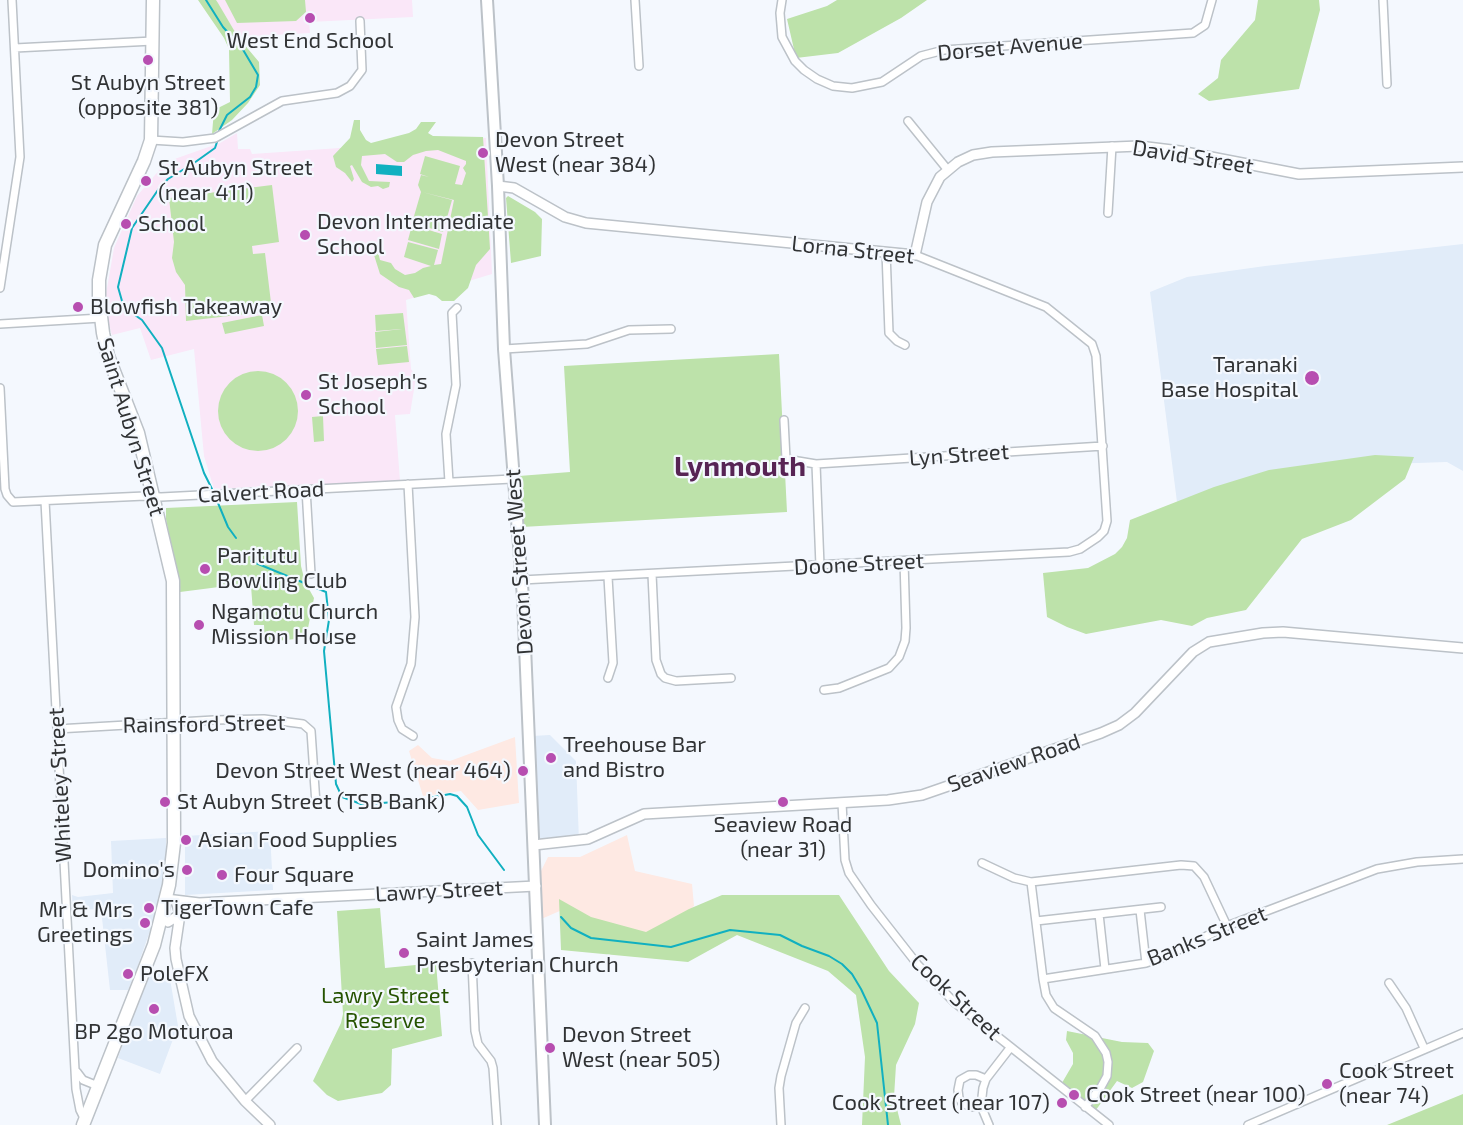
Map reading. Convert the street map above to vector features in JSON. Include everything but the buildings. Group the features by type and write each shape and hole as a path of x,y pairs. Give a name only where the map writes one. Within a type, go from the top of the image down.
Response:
{"highway":[{"name":"Saint Aubyn Street","path":"84,1122 165,921 171,900 174,834 174,581 135,424 108,356 101,318 99,280 103,253 116,218 147,154 151,140 153,0"}],"main road":[{"name":"Devon Street West","path":"487,0 498,186 504,349 521,580 545,1125"}],"street":[{"path":"0,288 20,157 12,0"},
{"path":"635,0 639,66"},
{"name":"Dorset Avenue","path":"782,0 780,13 782,37 795,61 817,79 833,86 852,88 882,82 921,56 944,50 1192,33 1205,25 1212,0"},
{"path":"1383,0 1387,84"},
{"path":"151,140 183,142 215,138 282,101 337,93 350,86 362,70 360,21"},
{"path":"15,48 153,41"},
{"path":"908,121 947,170"},
{"path":"1108,213 1112,146"},
{"name":"David Street","path":"915,255 927,202 934,186 947,170 958,162 974,155 992,152 1112,146 1161,147 1299,174 1463,167"},
{"name":"Lorna Street","path":"498,186 514,188 565,218 586,223 915,255 1046,307 1092,344 1096,356 1103,446"},
{"path":"886,252 889,333 905,345"},
{"path":"449,482 446,434 456,385 452,313 457,308"},
{"path":"0,324 101,318"},
{"path":"504,349 587,344 629,330 671,329"},
{"name":"Calvert Road","path":"0,388 5,489 10,500 18,502 512,478"},
{"name":"Lyn Street","path":"784,420 786,459 816,464 1103,446"},
{"name":"Doone Street","path":"521,580 1069,552 1086,546 1102,534 1107,525 1103,446"},
{"path":"816,464 820,566"},
{"path":"408,484 415,617 411,664 396,707 402,729 413,736"},
{"path":"306,489 310,574"},
{"name":"Whiteley Street","path":"45,501 77,1095 84,1122"},
{"path":"824,690 839,688 889,668 899,657 905,642 906,628 903,561"},
{"path":"652,574 656,660 661,674 665,678 676,681 730,678"},
{"path":"608,577 613,663 608,678"},
{"name":"Seaview Road","path":"534,845 588,839 636,818 654,813 888,800 922,795 1110,730 1128,719 1193,652 1209,642 1283,632 1463,648"},
{"name":"Rainsford Street","path":"57,729 264,719 306,725 312,737 316,804"},
{"name":"Cook Street","path":"842,803 845,860 856,885 918,965 939,988 1010,1048 1109,1125"},
{"name":"Banks Street","path":"1043,979 1146,963 1164,957 1227,926 1377,870 1417,862 1463,859"},
{"path":"982,863 1014,878 1031,882 1181,865 1194,866 1204,878 1227,926"},
{"path":"1031,882 1046,995 1054,1008 1095,1036 1106,1053 1107,1076 1085,1107"},
{"name":"Lawry Street","path":"171,900 199,903 536,886"},
{"path":"171,900 180,914 175,948 178,976 193,1025 212,1061 245,1101 270,1125"},
{"name":"Lawry Street","path":"165,921 199,903"},
{"path":"1036,921 1161,907"},
{"path":"1140,910 1146,963"},
{"path":"1099,914 1105,969"},
{"path":"165,921 172,927 176,939"},
{"path":"472,963 475,1031 478,1044 491,1061 493,1068 497,1125"},
{"path":"1389,983 1406,1008 1424,1048"},
{"path":"781,1125 779,1088 781,1076 796,1023 806,1008"},
{"path":"1248,1125 1463,1033"},
{"path":"245,1101 297,1048"},
{"path":"989,1125 981,1106 983,1088 986,1079 1010,1048"},
{"path":"76,1070 83,1080 98,1086"},
{"path":"981,1106 971,1107 962,1103 958,1098 958,1090 960,1080 969,1075 986,1079"}],"shaded area":[{"name":"West End School","path":"216,0 412,0 413,17 309,22 310,33 238,37"},
{"name":"Devon Intermediate School","path":"237,133 238,149 250,149 252,154 486,138 492,274 406,300 411,369 416,377 410,414 395,415 400,481 214,489 204,456 194,349 151,360 140,328 112,335 107,317 106,294 114,248 137,196 166,162 220,143"},
{"name":"Taranaki Base Hospital","path":"1463,244 1463,471 1447,462 1356,465 1177,502 1150,292 1187,277"},
{"path":"550,735 576,761 579,841 537,841 532,736"},
{"path":"515,737 519,803 478,810 461,791 423,796 409,751 418,745 432,758 450,761"},
{"path":"270,831 273,890 185,895 185,836"},
{"path":"627,835 635,871 692,884 694,906 684,916 650,942 562,910 539,920 539,875 548,857 580,857"},
{"path":"166,838 166,873 158,908 137,968 128,990 110,990 101,909 73,910 72,895 78,897 113,893 111,841"},
{"path":"150,968 169,973 178,1026 160,1074 118,1058"}],"green space":[{"path":"198,0 216,0 238,37 259,62 260,85 248,103 232,120 212,134 214,110 230,102 229,49"},
{"path":"225,0 305,0 306,12 296,21 237,23"},
{"path":"837,0 927,0 901,18 838,53 796,58 787,19 827,6"},
{"path":"1258,0 1319,0 1320,10 1299,89 1209,101 1198,94 1218,78 1221,60 1255,20"},
{"path":"354,120 360,120 360,130 366,140 371,143 409,133 421,122 436,122 428,133 433,136 483,137 490,249 476,265 468,288 454,301 442,301 429,294 414,298 409,290 399,287 380,274 374,255 378,252 380,260 391,263 395,269 405,275 431,266 404,257 408,242 438,250 434,265 441,264 454,200 422,192 452,200 443,232 412,223 421,192 418,185 421,175 429,177 420,174 425,156 460,166 455,184 462,185 466,173 463,168 466,161 438,150 413,155 404,162 397,162 385,154 362,156 361,165 369,181 390,182 389,187 383,189 378,186 371,187 362,182 352,165 350,166 354,179 352,182 336,167 333,156 350,138"},
{"path":"272,185 279,242 252,246 253,254 265,253 272,311 186,321 185,285 176,272 172,258 174,242 169,198"},
{"path":"508,196 535,212 542,219 541,256 511,263 506,198"},
{"path":"412,225 442,234 439,249 408,240"},
{"path":"403,313 407,345 376,348 375,332 402,329 376,331 375,315"},
{"path":"262,315 264,326 225,334 222,323"},
{"path":"407,346 409,362 378,365 376,349"},
{"path":"779,354 787,512 522,527 519,476 570,472 564,366"},
{"path":"250,371 266,371 287,382 298,403 298,419 287,440 266,451 250,451 236,445 224,433 218,419 218,403 224,389 236,377"},
{"path":"323,416 324,441 314,442 312,417"},
{"path":"1375,455 1414,457 1405,479 1351,520 1302,539 1246,610 1207,618 1192,626 1161,620 1086,634 1047,617 1043,573 1088,568 1115,554 1127,538 1130,520 1214,487 1269,470"},
{"path":"297,502 301,566 305,582 314,598 306,638 265,642 264,625 254,625 251,586 180,592 166,519 166,508"},
{"path":"722,895 839,895 889,971 919,1003 915,1024 896,1065 894,1097 901,1125 862,1125 865,1057 856,995 828,971 737,935 688,962 561,950 559,899 591,917 646,932 689,909"},
{"name":"Lawry Street Reserve","path":"380,908 385,968 436,963 442,1036 392,1049 391,1085 382,1093 338,1101 327,1095 313,1081 341,1023 343,1014 337,911"},
{"path":"1067,1031 1122,1042 1148,1043 1154,1051 1143,1082 1132,1088 1117,1081 1093,1114 1059,1088 1073,1064 1073,1053 1066,1040"},
{"path":"1463,1094 1463,1125 1387,1125"}],"water":[{"path":"376,164 402,166 402,176 376,174"}],"waterway":[{"path":"206,0 223,27 242,48 258,75 256,87 250,97 227,115 219,131"},
{"path":"212,489 204,473 162,348 142,320 132,313 122,301 118,287 132,228 160,187 168,179 215,148 217,142"},
{"path":"218,503 228,527 236,538"},
{"path":"251,561 326,592 329,620 324,651 336,784 342,797 361,804 370,804 418,800 450,794 457,796 467,807 478,835 504,870"},
{"path":"561,917 571,928 591,938 671,947 730,930 780,935 842,964 852,974 861,989 877,1023 888,1125"}],"place":[{"name":"West End School","path":"310,18"},
{"name":"St Aubyn Street (opposite 381)","path":"148,60"},
{"name":"Devon Street West (near 384)","path":"483,153"},
{"name":"St Aubyn Street (near 411)","path":"146,181"},
{"name":"School","path":"126,224"},
{"name":"Devon Intermediate School","path":"305,235"},
{"name":"Blowfish Takeaway","path":"78,307"},
{"name":"Taranaki Base Hospital","path":"1312,378"},
{"name":"St Joseph's School","path":"306,395"},
{"name":"Paritutu Bowling Club","path":"205,569"},
{"name":"Ngamotu Church Mission House","path":"199,625"},
{"name":"Treehouse Bar and Bistro","path":"551,758"},
{"name":"Devon Street West (near 464)","path":"523,771"},
{"name":"St Aubyn Street (TSB Bank)","path":"165,802"},
{"name":"Seaview Road (near 31)","path":"783,802"},
{"name":"Asian Food Supplies","path":"186,840"},
{"name":"Domino's","path":"187,870"},
{"name":"Four Square","path":"222,875"},
{"name":"TigerTown Cafe","path":"149,908"},
{"name":"Mr & Mrs Greetings","path":"145,923"},
{"name":"Saint James Presbyterian Church","path":"404,953"},
{"name":"PoleFX","path":"128,974"},
{"name":"BP 2go Moturoa","path":"154,1009"},
{"name":"Devon Street West (near 505)","path":"550,1048"},
{"name":"Cook Street (near 74)","path":"1327,1084"},
{"name":"Cook Street (near 100)","path":"1074,1095"},
{"name":"Cook Street (near 107)","path":"1062,1103"}],"district":[{"name":"Lynmouth","path":"740,467"}]}
